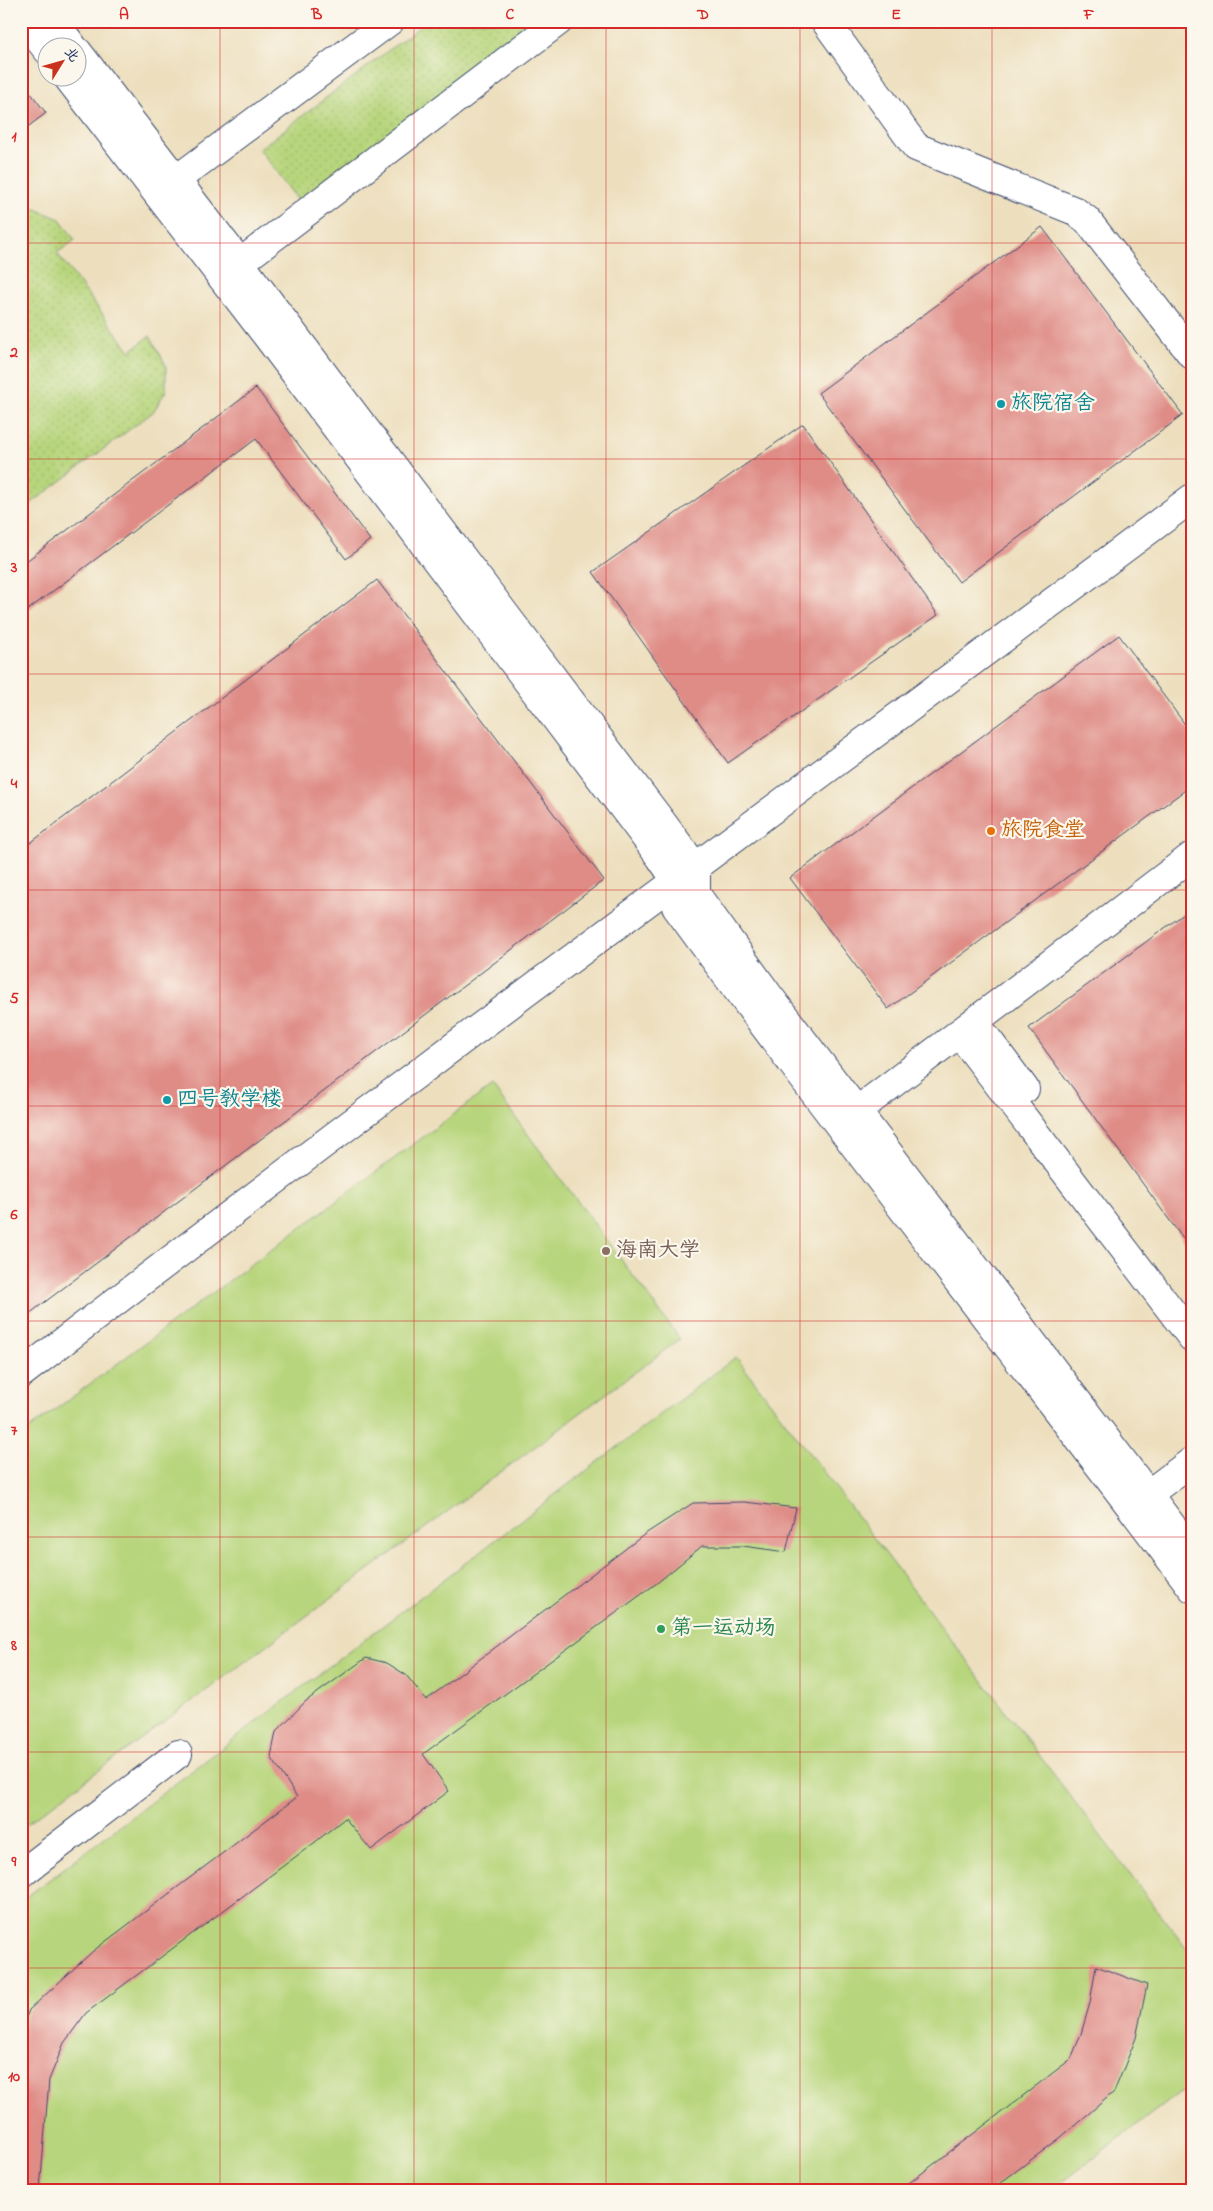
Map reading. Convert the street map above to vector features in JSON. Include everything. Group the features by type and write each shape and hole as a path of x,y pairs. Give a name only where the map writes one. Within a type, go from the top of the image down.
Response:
{"street":[{"path":"24,21 38,38"},
{"path":"54,21 67,38"},
{"path":"167,186 390,21"},
{"path":"231,270 559,21"},
{"path":"825,21 916,147 1075,210 1087,220 1192,355"},
{"path":"843,21 915,124 926,134 1076,195 1089,204 1192,336"},
{"path":"88,67 167,186 682,869 676,907 851,1125 1144,1505 1192,1588"},
{"path":"77,88 167,186"},
{"path":"21,1374 1192,478"},
{"path":"21,1353 365,1093 682,869 1192,498"},
{"path":"971,1034 1192,856"},
{"path":"851,1125 971,1034 1192,875"},
{"path":"971,1034 1192,1309"},
{"path":"971,1034 1192,1338"},
{"path":"1144,1505 1192,1461"},
{"path":"1144,1505 1192,1476"},
{"path":"1144,1505 1192,1552"},
{"path":"21,1874 178,1754"}],"green space":[{"path":"427,21 546,21 303,207 259,149"},
{"path":"31,207 60,219 75,240 57,253 130,351 150,336 166,365 166,391 153,412 21,511 21,209"},
{"path":"492,1086 680,1339 21,1828 21,1435"},
{"name":"第一运动场","path":"736,1357 1192,1956 1192,2083 1051,2190 21,2190 21,1901"}],"building":[{"path":"21,80 46,113 21,132"},
{"name":"旅院宿舍","path":"1042,227 1183,415 959,582 818,393"},
{"path":"256,388 370,540 346,559 256,439 21,615 21,565"},
{"path":"803,424 938,615 728,763 593,572"},
{"name":"四号教学楼","path":"377,580 604,880 21,1320 21,850"},
{"name":"旅院食堂","path":"1119,635 1192,734 1192,785 888,1009 790,878"},
{"path":"1192,908 1192,1251 1029,1028"},
{"path":"744,1502 796,1508 786,1552 743,1546 702,1546 657,1583 423,1754 449,1791 371,1850 345,1818 86,2013 64,2043 49,2080 40,2190 21,2190 21,2030 29,2010 93,1951 297,1797 271,1757 276,1732 306,1701 366,1658 387,1663 406,1675 426,1700 645,1534 693,1503"},
{"path":"1096,1966 1147,1985 1136,2038 1114,2092 1060,2138 991,2190 900,2190 1071,2059 1090,2003"}],"place":[{"name":"旅院宿舍","path":"1001,404"},
{"name":"旅院食堂","path":"991,831"},
{"name":"四号教学楼","path":"167,1100"},
{"name":"海南大学","path":"606,1251"},
{"name":"第一运动场","path":"661,1629"}]}
